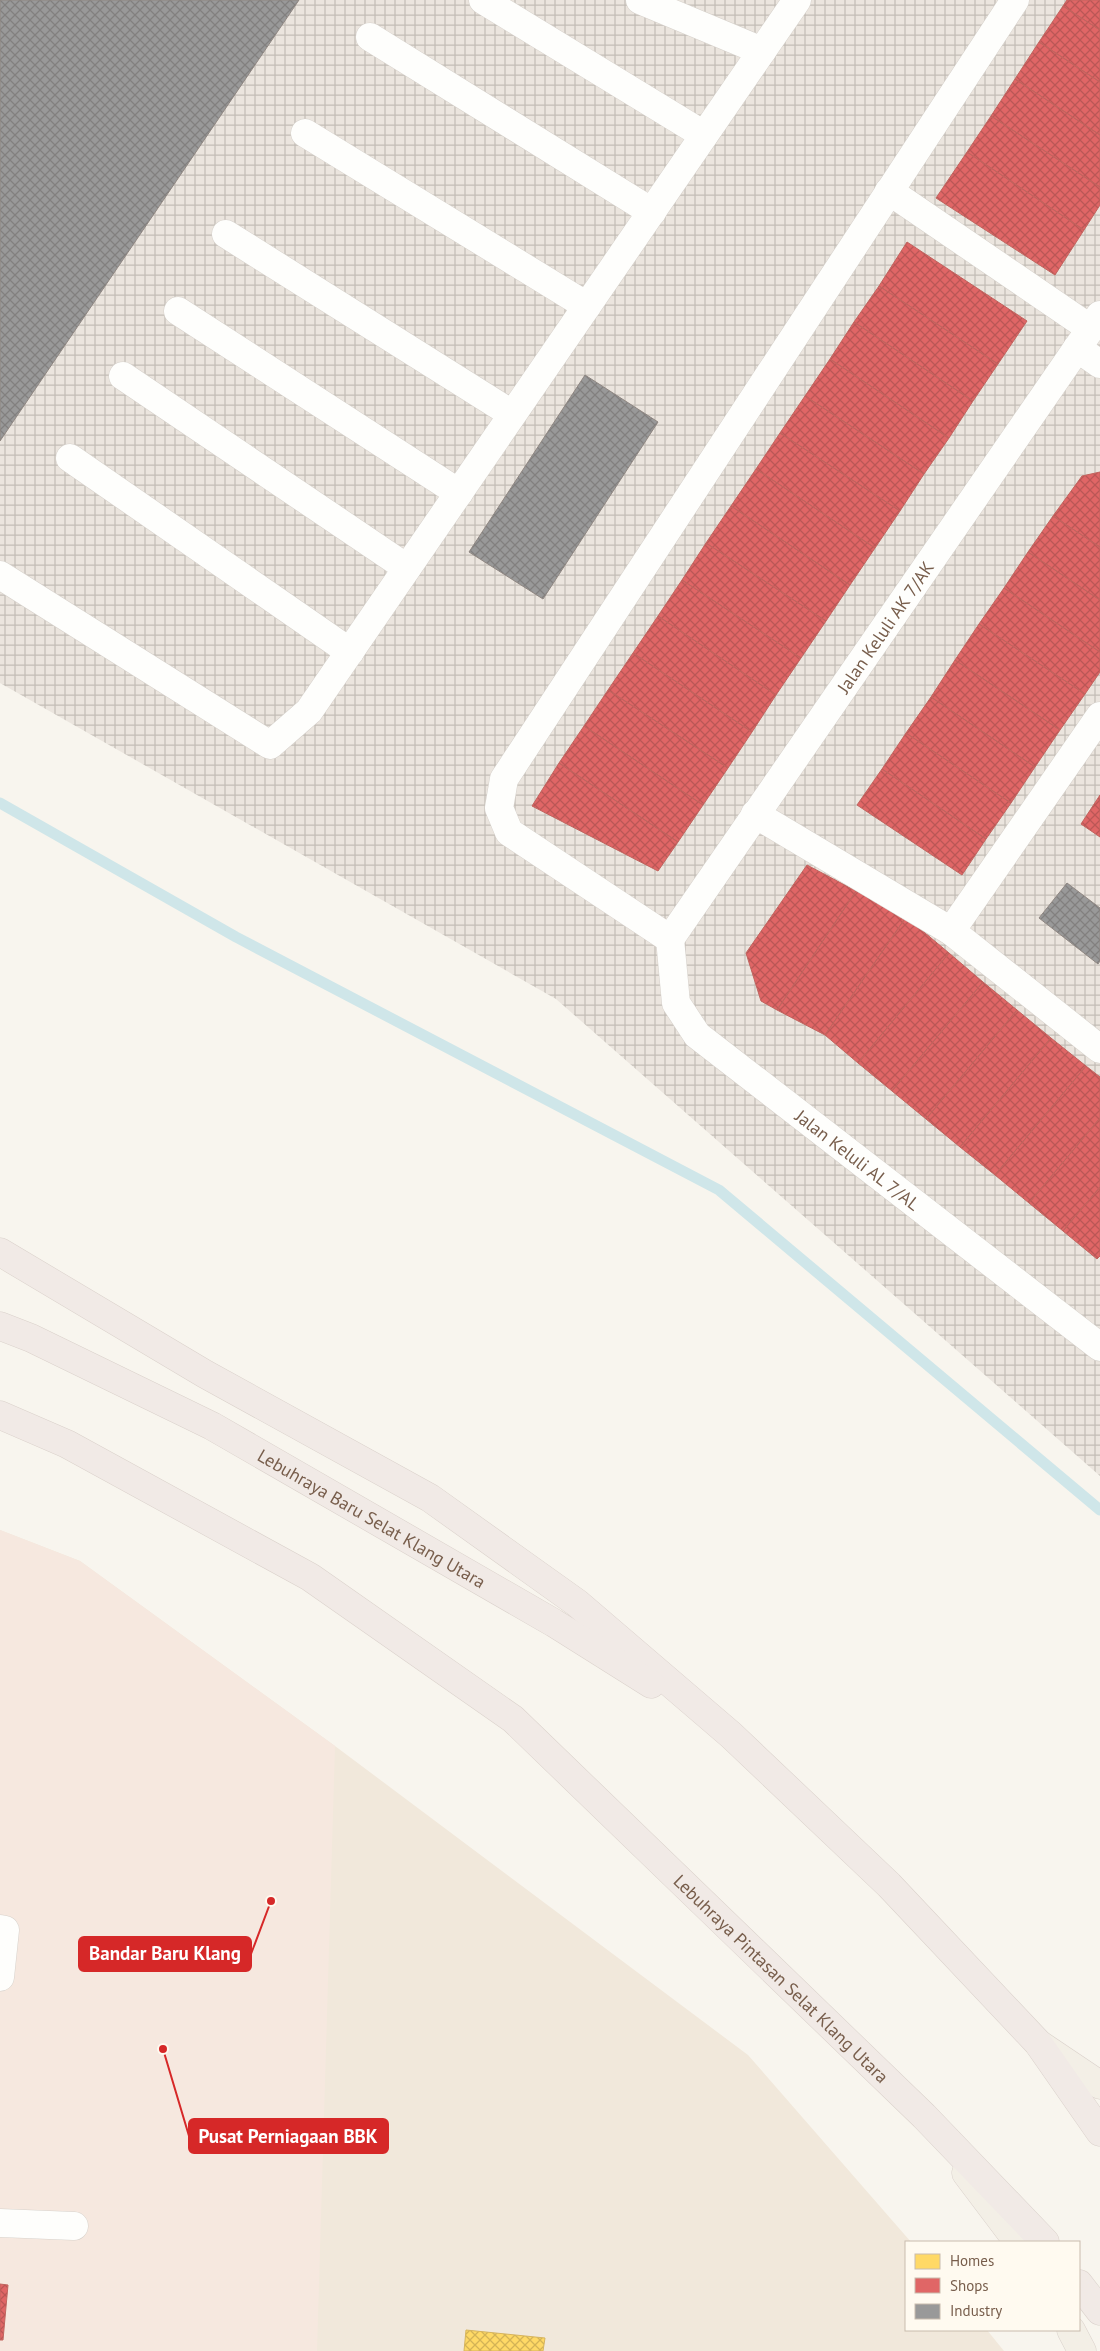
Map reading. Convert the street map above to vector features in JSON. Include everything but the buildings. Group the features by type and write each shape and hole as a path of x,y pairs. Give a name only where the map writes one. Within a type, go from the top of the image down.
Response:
{"highway":[{"path":"0,1252 205,1374 430,1498 577,1603 731,1735 890,1885 1038,2043 1100,2132"},
{"name":"Lebuhraya Baru Selat Klang Utara","path":"0,1326 31,1338 212,1426 554,1623 731,1735"},
{"name":"Lebuhraya Pintasan Selat Klang Utara","path":"0,1415 67,1444 310,1577 513,1720 924,2116 1045,2241"},
{"path":"1080,2285 1100,2310"}],"main road":[{"path":"1038,2043 1100,2085"},
{"path":"924,2116 1017,2241"},
{"path":"1072,2331 1082,2351"}],"street":[{"path":"483,0 704,135"},
{"path":"640,0 762,51"},
{"path":"0,575 270,745 310,711 797,0"},
{"path":"670,939 509,832 499,808 504,779 1015,0"},
{"path":"370,37 652,212"},
{"path":"305,133 587,306"},
{"path":"890,190 1089,330 1100,364"},
{"path":"226,234 512,414"},
{"path":"178,311 458,493"},
{"name":"Jalan Keluli AK 7/AK","path":"670,939 1089,330"},
{"path":"123,376 407,568"},
{"path":"70,458 350,652"},
{"path":"951,931 1100,716"},
{"path":"755,814 951,931 1100,1049"},
{"name":"Jalan Keluli AL 7/AL","path":"670,939 676,1003 697,1035 1100,1347"},
{"path":"0,1929 5,1930 0,1977"},
{"path":"0,2223 74,2226"}],"shaded area":[{"path":"0,0 1100,0 1100,1476 556,999 0,683"},
{"path":"0,1530 80,1561 335,1746 748,2055 910,2241 905,2241 905,2331 988,2331 1004,2351 0,2351"},
{"path":"0,1530 80,1561 335,1746 317,2351 0,2351"}],"waterway":[{"path":"0,803 236,937 719,1190 1100,1510"}],"place":[{"name":"Bandar Baru Klang","path":"271,1901"},
{"name":"Pusat Perniagaan BBK","path":"163,2049"}]}
